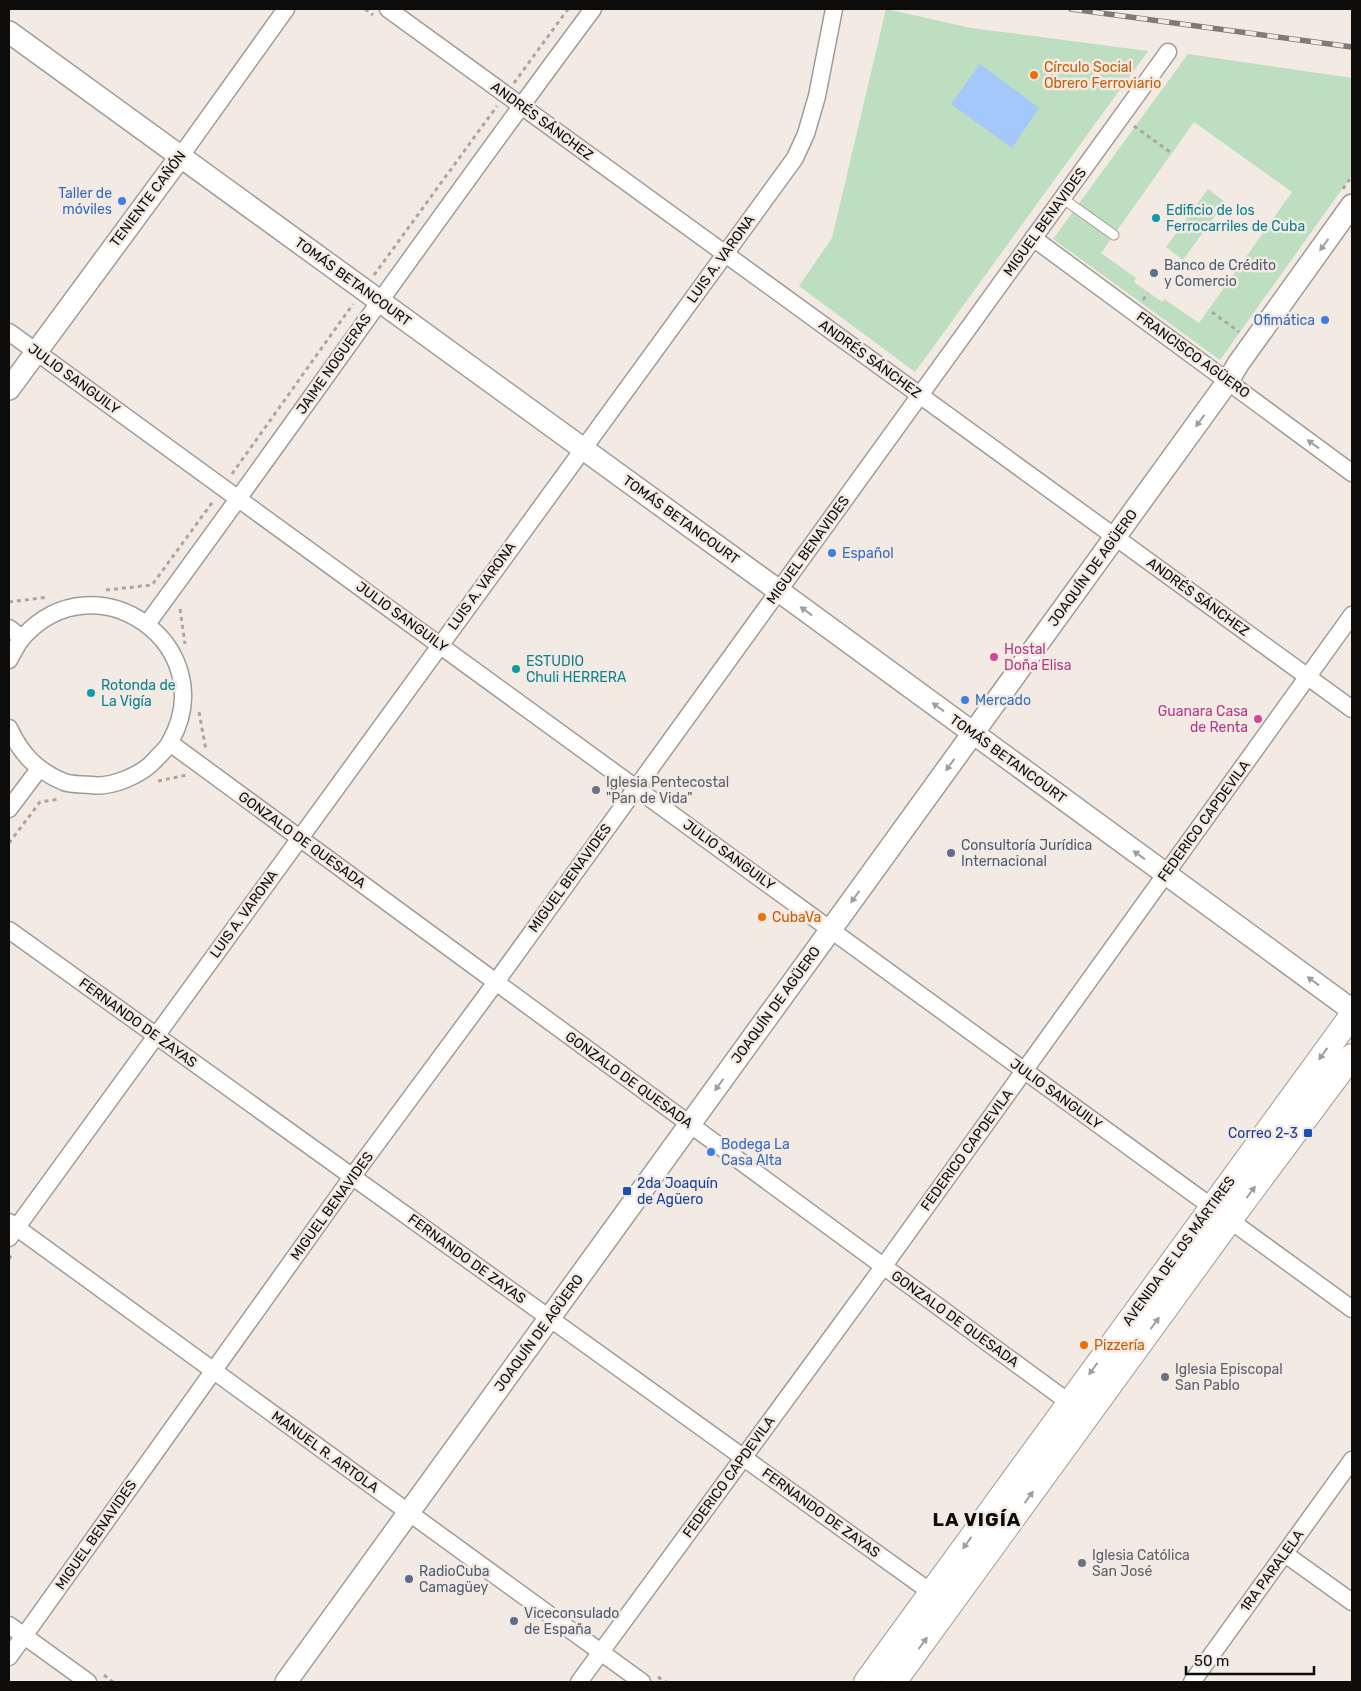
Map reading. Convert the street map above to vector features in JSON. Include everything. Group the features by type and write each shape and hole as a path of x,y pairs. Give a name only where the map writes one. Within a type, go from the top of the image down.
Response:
{"main road":[{"name":"AVENIDA DE LOS MÁRTIRES","path":"866,1682 941,1599 1087,1416 1352,1015"},
{"name":"AVENIDA DE LOS MÁRTIRES","path":"894,1682 941,1599 1068,1402 1352,1056"}],"street":[{"name":"TENIENTE CAÑÓN","path":"9,388 180,157 286,9"},
{"name":"ANDRÉS SÁNCHEZ","path":"388,9 1352,709"},
{"name":"JAIME NOGUERAS","path":"147,624 239,499 371,295 521,105 592,9"},
{"name":"LUIS A. VARONA","path":"11,1229 300,839 582,448 795,158 806,134 817,96 834,9"},
{"name":"TOMÁS BETANCOURT","path":"9,32 1352,1010"},
{"name":"MIGUEL BENAVIDES","path":"9,1657 352,1176 496,982 1168,52"},
{"name":"JOAQUÍN DE AGÜERO","path":"286,1682 1228,381 1238,364 1352,205"},
{"name":"FRANCISCO AGÜERO","path":"1033,238 1352,473"},
{"name":"JULIO SANGUILY","path":"9,332 1352,1309"},
{"path":"9,660 15,633 44,618 70,608 96,605 123,610 147,624 166,642 178,666 183,692 180,719 170,743 150,766 124,780 105,784 95,786 66,782 39,768 18,747 9,728"},
{"name":"FEDERICO CAPDEVILA","path":"579,1682 883,1267 1352,615"},
{"name":"GONZALO DE QUESADA","path":"170,743 1087,1416"},
{"path":"9,809 39,768"},
{"name":"FERNANDO DE ZAYAS","path":"9,930 941,1599"},
{"name":"MANUEL R. ARTOLA","path":"11,1229 212,1370 642,1682"},
{"name":"1RA PARALELA","path":"1192,1682 1352,1460"},
{"path":"1285,1554 1352,1602"},
{"path":"9,1625 88,1682"}],"lane":[{"path":"1062,198 1114,235"}],"path":[{"path":"104,591 152,585 222,487 371,295 506,94 568,9"},
{"path":"1121,117 1170,152"},
{"path":"1212,312 1240,333"},
{"path":"9,602 56,596"},
{"path":"184,602 179,610 186,648"},
{"path":"197,704 206,751"},
{"path":"150,782 187,775"},
{"path":"9,843 40,802 67,797"}],"green space":[{"path":"886,9 971,28 1148,51 915,372 799,286 832,238"},
{"path":"1188,54 1352,78 1352,175 1220,360 1053,239","holes":["1194,122 1292,192 1199,323 1164,299 1162,302 1134,282 1136,278 1101,253"]},
{"path":"1208,189 1225,202 1183,260 1166,247"}],"water":[{"path":"980,64 1039,108 1012,148 951,104"}],"railway":[{"path":"1071,9 1352,47"}],"place":[{"name":"Círculo Social Obrero Ferroviario","path":"1034,75"},
{"name":"Taller de móviles","path":"122,201"},
{"name":"Edificio de los Ferrocarriles de Cuba","path":"1156,218"},
{"name":"Banco de Crédito y Comercio","path":"1154,273"},
{"name":"Ofimática","path":"1325,320"},
{"name":"Español","path":"832,553"},
{"name":"Hostal Doña Elisa","path":"994,657"},
{"name":"ESTUDIO Chuli HERRERA","path":"516,669"},
{"name":"Rotonda de La Vigía","path":"91,693"},
{"name":"Mercado","path":"965,700"},
{"name":"Guanara Casa de Renta","path":"1258,719"},
{"name":"Iglesia Pentecostal \"Pan de Vida\"","path":"596,790"},
{"name":"Consultoría Jurídica Internacional","path":"951,853"},
{"name":"CubaVa","path":"762,917"},
{"name":"Correo 2-3","path":"1308,1133"},
{"name":"Bodega La Casa Alta","path":"711,1152"},
{"name":"2da Joaquín de Agüero","path":"627,1191"},
{"name":"Pizzería","path":"1084,1345"},
{"name":"Iglesia Episcopal San Pablo","path":"1165,1377"},
{"name":"Iglesia Católica San José","path":"1082,1563"},
{"name":"RadioCuba Camagüey","path":"409,1579"},
{"name":"Viceconsulado de España","path":"514,1621"}],"district":[{"name":"LA VIGÍA","path":"977,1519"}]}
